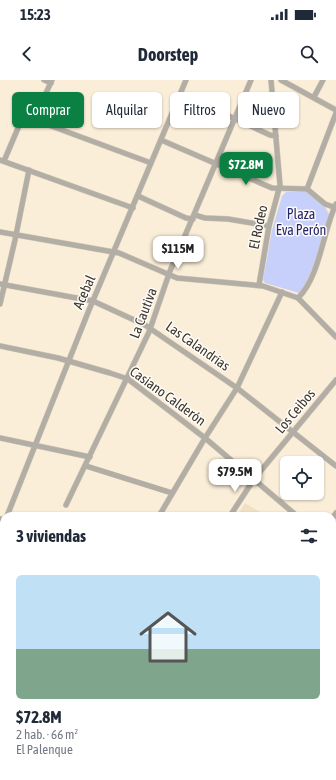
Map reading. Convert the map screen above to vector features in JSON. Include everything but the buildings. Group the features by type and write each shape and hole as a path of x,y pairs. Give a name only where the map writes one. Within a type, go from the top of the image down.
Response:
{"street":[{"path":"44,80 51,82 47,92"},
{"name":"Acebal","path":"181,92 186,80"},
{"name":"La Cautiva","path":"66,505 128,380 151,328 169,276 251,80"},
{"name":"El Rodeo","path":"259,285 269,226 280,189 271,80"},
{"path":"281,80 336,110"},
{"path":"314,98 323,80"},
{"path":"307,189 336,113"},
{"path":"230,117 270,135 276,136"},
{"name":"Acebal","path":"9,512 93,301 134,208 170,118"},
{"path":"19,128 2,160 134,208"},
{"path":"56,128 151,163"},
{"path":"161,140 272,188 307,189 325,204 335,206 316,266 304,291 298,298"},
{"path":"0,304 2,284 16,236 29,170"},
{"path":"138,196 186,218 228,219 269,226"},
{"path":"0,232 115,252 169,276 259,285 282,292 298,298 336,337"},
{"name":"Las Calandrias","path":"2,284 93,301 151,328 237,388 292,433 336,466"},
{"path":"161,512 205,438 237,388 282,292"},
{"name":"Casiano Calderón","path":"0,346 69,361 128,380 205,438 292,512"},
{"name":"Los Ceibos","path":"233,512 254,479 336,380"},
{"path":"0,438 90,457"},
{"path":"86,466 172,493"}],"shaded area":[{"path":"245,503 260,512 239,512"}],"green space":[{"name":"Plaza Eva Perón","path":"286,192 306,192 325,207 329,214 314,265 302,291 299,293 265,283 263,280 272,230 282,196"}]}
